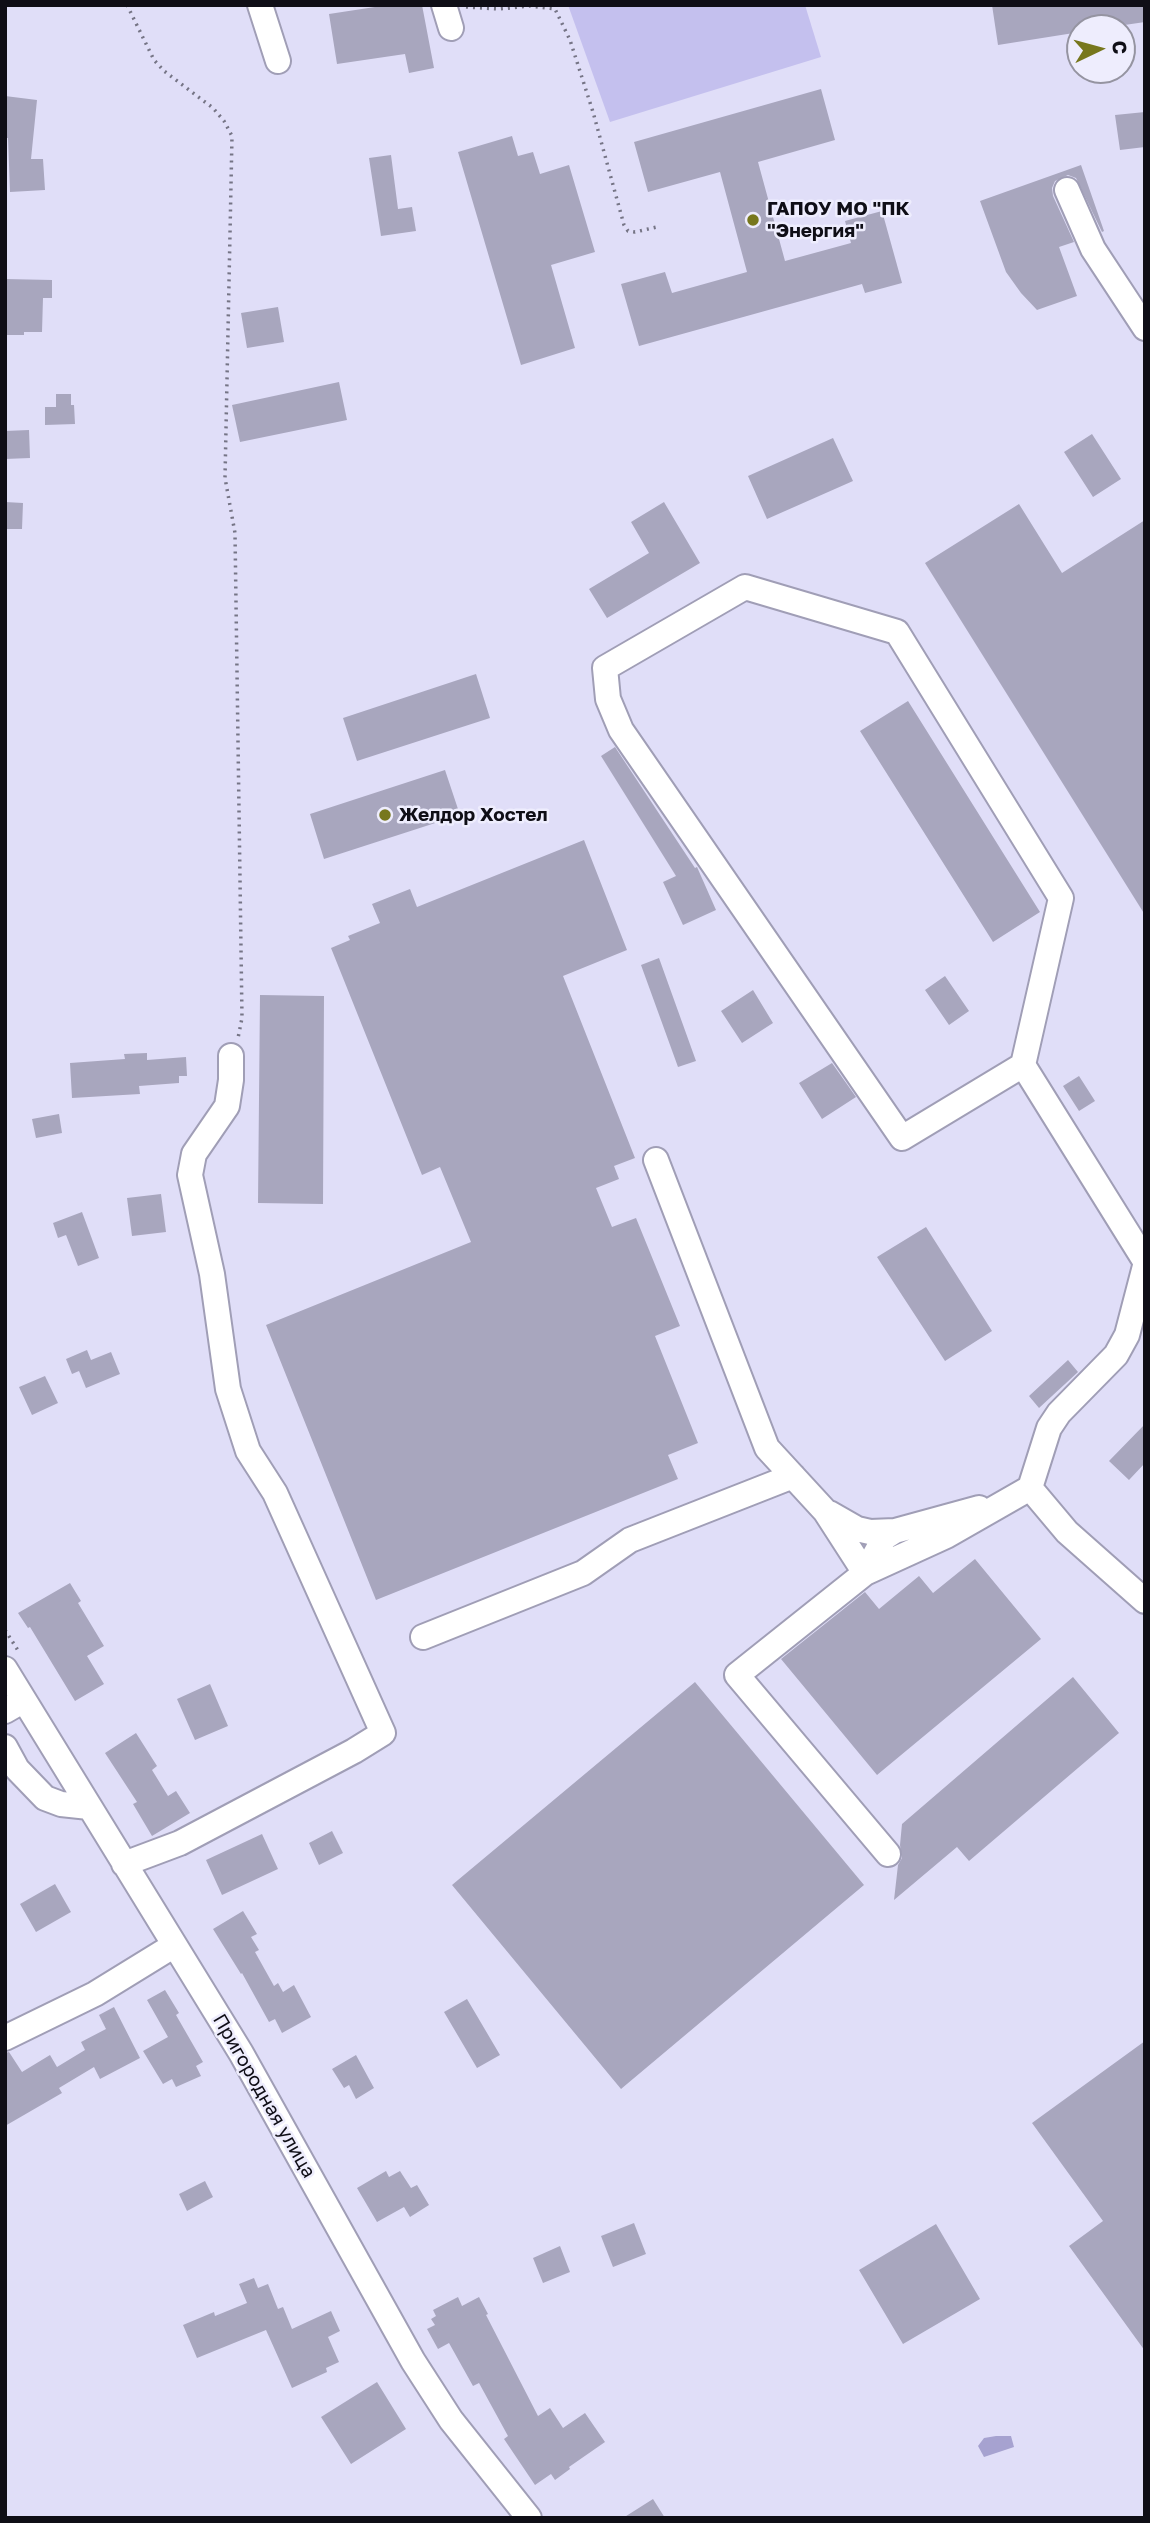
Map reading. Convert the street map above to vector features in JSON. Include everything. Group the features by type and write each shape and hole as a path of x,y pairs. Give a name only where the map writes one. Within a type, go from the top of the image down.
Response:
{"street":[{"path":"265,6 278,61"},
{"path":"1068,190 1093,249 1135,293 1145,328"},
{"path":"888,1854 737,1675 870,1564 946,1536 1020,1494 1054,1420 1116,1355 1127,1335 1145,1263 1023,1065 1061,898 898,632 745,587 606,668 608,699 621,730 902,1138 1023,1065"},
{"path":"124,1864 180,1843 383,1733 275,1493 248,1451 228,1389 212,1274 190,1175 194,1154 227,1106 230,1094 230,1056"},
{"path":"656,1160 767,1448 870,1564"},
{"path":"423,1637 583,1573 630,1540 793,1476"},
{"path":"857,1529 870,1532 895,1531 1020,1494"},
{"path":"1020,1494 1145,1601"},
{"path":"825,1511 868,1537 870,1564"},
{"path":"870,1564 884,1538 895,1531"},
{"name":"Пригородная улица","path":"5,1669 15,1705 89,1807 241,2053 413,2361 451,2420 528,2518"},
{"path":"5,1747 17,1769 45,1798 61,1804 89,1807"},
{"path":"5,2038 95,1994 173,1946"}],"path":[{"path":"127,5 154,60 164,71 213,108 232,135 225,478 235,533 242,1018 241,1030 230,1056"},
{"path":"452,13 530,6 555,9 570,40 624,225 628,231 635,232 657,227"}],"shaded area":[{"path":"568,5 805,5 821,57 610,122"},
{"path":"1011,2436 1014,2447 984,2457 978,2446 984,2438"}],"building":[{"path":"388,5 422,5 434,68 409,73 405,54 337,64 329,14"},
{"path":"992,5 1145,5 1145,22 1136,23 1136,14 1066,14 1066,34 998,45"},
{"name":"ГАПОУ МО \"ПК \"Энергия\"","path":"821,89 835,140 758,162 785,261 851,243 845,221 882,211 902,283 865,293 862,284 639,346 621,284 665,272 672,293 747,272 720,172 648,192 634,142"},
{"path":"5,96 37,100 31,159 43,159 45,190 10,192 8,138 5,138"},
{"path":"1145,112 1145,147 1120,150 1115,115"},
{"path":"512,136 518,156 533,152 540,174 569,165 595,252 551,265 575,348 521,365 458,152"},
{"path":"391,155 398,209 412,207 416,231 381,236 369,158"},
{"path":"1081,165 1104,231 1102,232 1076,178 1068,175 1055,181 1053,196 1074,242 1059,247 1077,296 1037,310 1006,272 980,201"},
{"path":"5,279 52,280 52,298 43,298 42,332 5,335"},
{"path":"278,307 284,342 247,348 241,313"},
{"path":"339,382 347,420 240,442 232,405"},
{"path":"56,394 71,394 75,424 45,425 45,407 56,407"},
{"path":"29,430 30,458 5,459 5,431"},
{"path":"1092,434 1121,479 1093,497 1064,452"},
{"path":"833,438 853,481 767,519 748,476"},
{"path":"5,502 23,503 22,529 5,529"},
{"path":"664,502 700,563 607,618 589,589 649,553 631,522"},
{"path":"1019,504 1062,573 1145,520 1145,915 925,563"},
{"path":"476,674 490,718 357,761 343,718"},
{"path":"908,701 1040,912 993,942 860,731"},
{"path":"615,747 695,868 697,867 716,910 683,925 663,882 676,876 601,756"},
{"name":"Желдор Хостел","path":"445,770 460,815 324,859 310,814"},
{"path":"584,840 627,950 563,976 635,1158 614,1166 619,1179 596,1188 612,1227 636,1218 680,1326 655,1336 698,1443 668,1455 678,1479 376,1600 266,1325 471,1242 440,1167 422,1175 331,948 350,940 348,936 380,923 372,904 410,889 417,907"},
{"path":"659,958 696,1061 678,1067 641,965"},
{"path":"945,976 969,1011 949,1025 925,990"},
{"path":"753,990 773,1023 742,1043 721,1011"},
{"path":"260,995 324,996 323,1204 258,1203"},
{"path":"147,1053 147,1060 186,1057 187,1076 179,1076 179,1083 139,1086 140,1094 72,1098 70,1063 125,1059 124,1054"},
{"path":"832,1063 856,1097 822,1119 799,1083"},
{"path":"1079,1076 1095,1101 1079,1111 1063,1086"},
{"path":"59,1114 62,1133 36,1138 32,1119"},
{"path":"161,1194 166,1232 132,1236 127,1198"},
{"path":"82,1212 99,1258 78,1266 66,1235 58,1238 53,1223"},
{"path":"926,1227 992,1331 945,1361 877,1257"},
{"path":"87,1350 91,1360 111,1352 120,1374 86,1388 79,1371 72,1374 66,1359"},
{"path":"1068,1360 1078,1372 1039,1408 1029,1396"},
{"path":"45,1376 58,1403 32,1415 19,1387"},
{"path":"1145,1424 1145,1463 1129,1480 1109,1461"},
{"path":"975,1559 1041,1639 877,1775 781,1659 865,1592 879,1609 919,1576 933,1593"},
{"path":"70,1583 81,1601 78,1603 104,1646 87,1656 104,1684 75,1701 30,1627 28,1628 18,1613"},
{"path":"1073,1677 1119,1733 969,1861 957,1847 894,1900 898,1865 902,1858 902,1824"},
{"path":"695,1682 864,1885 621,2089 452,1885"},
{"path":"210,1684 228,1726 195,1740 177,1699"},
{"path":"136,1733 157,1766 152,1770 168,1796 176,1791 190,1813 152,1836 133,1804 137,1802 105,1753"},
{"path":"332,1831 343,1853 319,1865 309,1843"},
{"path":"262,1834 278,1869 222,1895 206,1860"},
{"path":"55,1884 71,1912 36,1932 20,1904"},
{"path":"243,1911 257,1934 251,1937 259,1950 255,1952 274,1986 278,1983 283,1992 294,1985 311,2017 282,2033 275,2019 269,2022 242,1973 213,1929"},
{"path":"165,1990 203,2062 196,2066 201,2076 176,2087 172,2079 163,2084 143,2051 168,2037 147,2000"},
{"path":"467,1999 500,2055 477,2068 444,2012"},
{"path":"114,2007 140,2058 100,2079 94,2067 59,2088 62,2093 5,2126 5,2053 9,2052 22,2072 50,2055 57,2067 85,2050 81,2042 106,2029 99,2015"},
{"path":"1145,2041 1145,2351 1069,2246 1103,2221 1032,2123"},
{"path":"356,2055 374,2088 356,2099 349,2085 344,2088 332,2069"},
{"path":"386,2171 389,2177 400,2171 411,2188 417,2185 429,2205 410,2217 404,2207 377,2222 357,2188"},
{"path":"205,2181 213,2197 187,2211 179,2194"},
{"path":"634,2223 646,2254 613,2267 601,2236"},
{"path":"936,2224 980,2299 903,2344 859,2270"},
{"path":"560,2246 570,2272 543,2283 533,2258"},
{"path":"254,2278 258,2288 268,2284 278,2309 283,2307 292,2329 331,2311 340,2331 328,2337 339,2362 326,2368 327,2372 292,2388 266,2330 197,2358 183,2325 214,2312 215,2316 247,2303 239,2284"},
{"path":"458,2297 462,2306 479,2297 538,2416 550,2408 563,2428 585,2413 605,2442 555,2480 551,2474 535,2485 504,2439 508,2436 479,2383 473,2386 449,2343 438,2349 427,2329 435,2325 431,2319 436,2316 433,2310"},
{"path":"377,2382 406,2429 351,2464 321,2417"},
{"path":"653,2499 665,2518 623,2518"}],"place":[{"name":"ГАПОУ МО \"ПК \"Энергия\"","path":"753,220"},
{"name":"Желдор Хостел","path":"385,815"}]}
